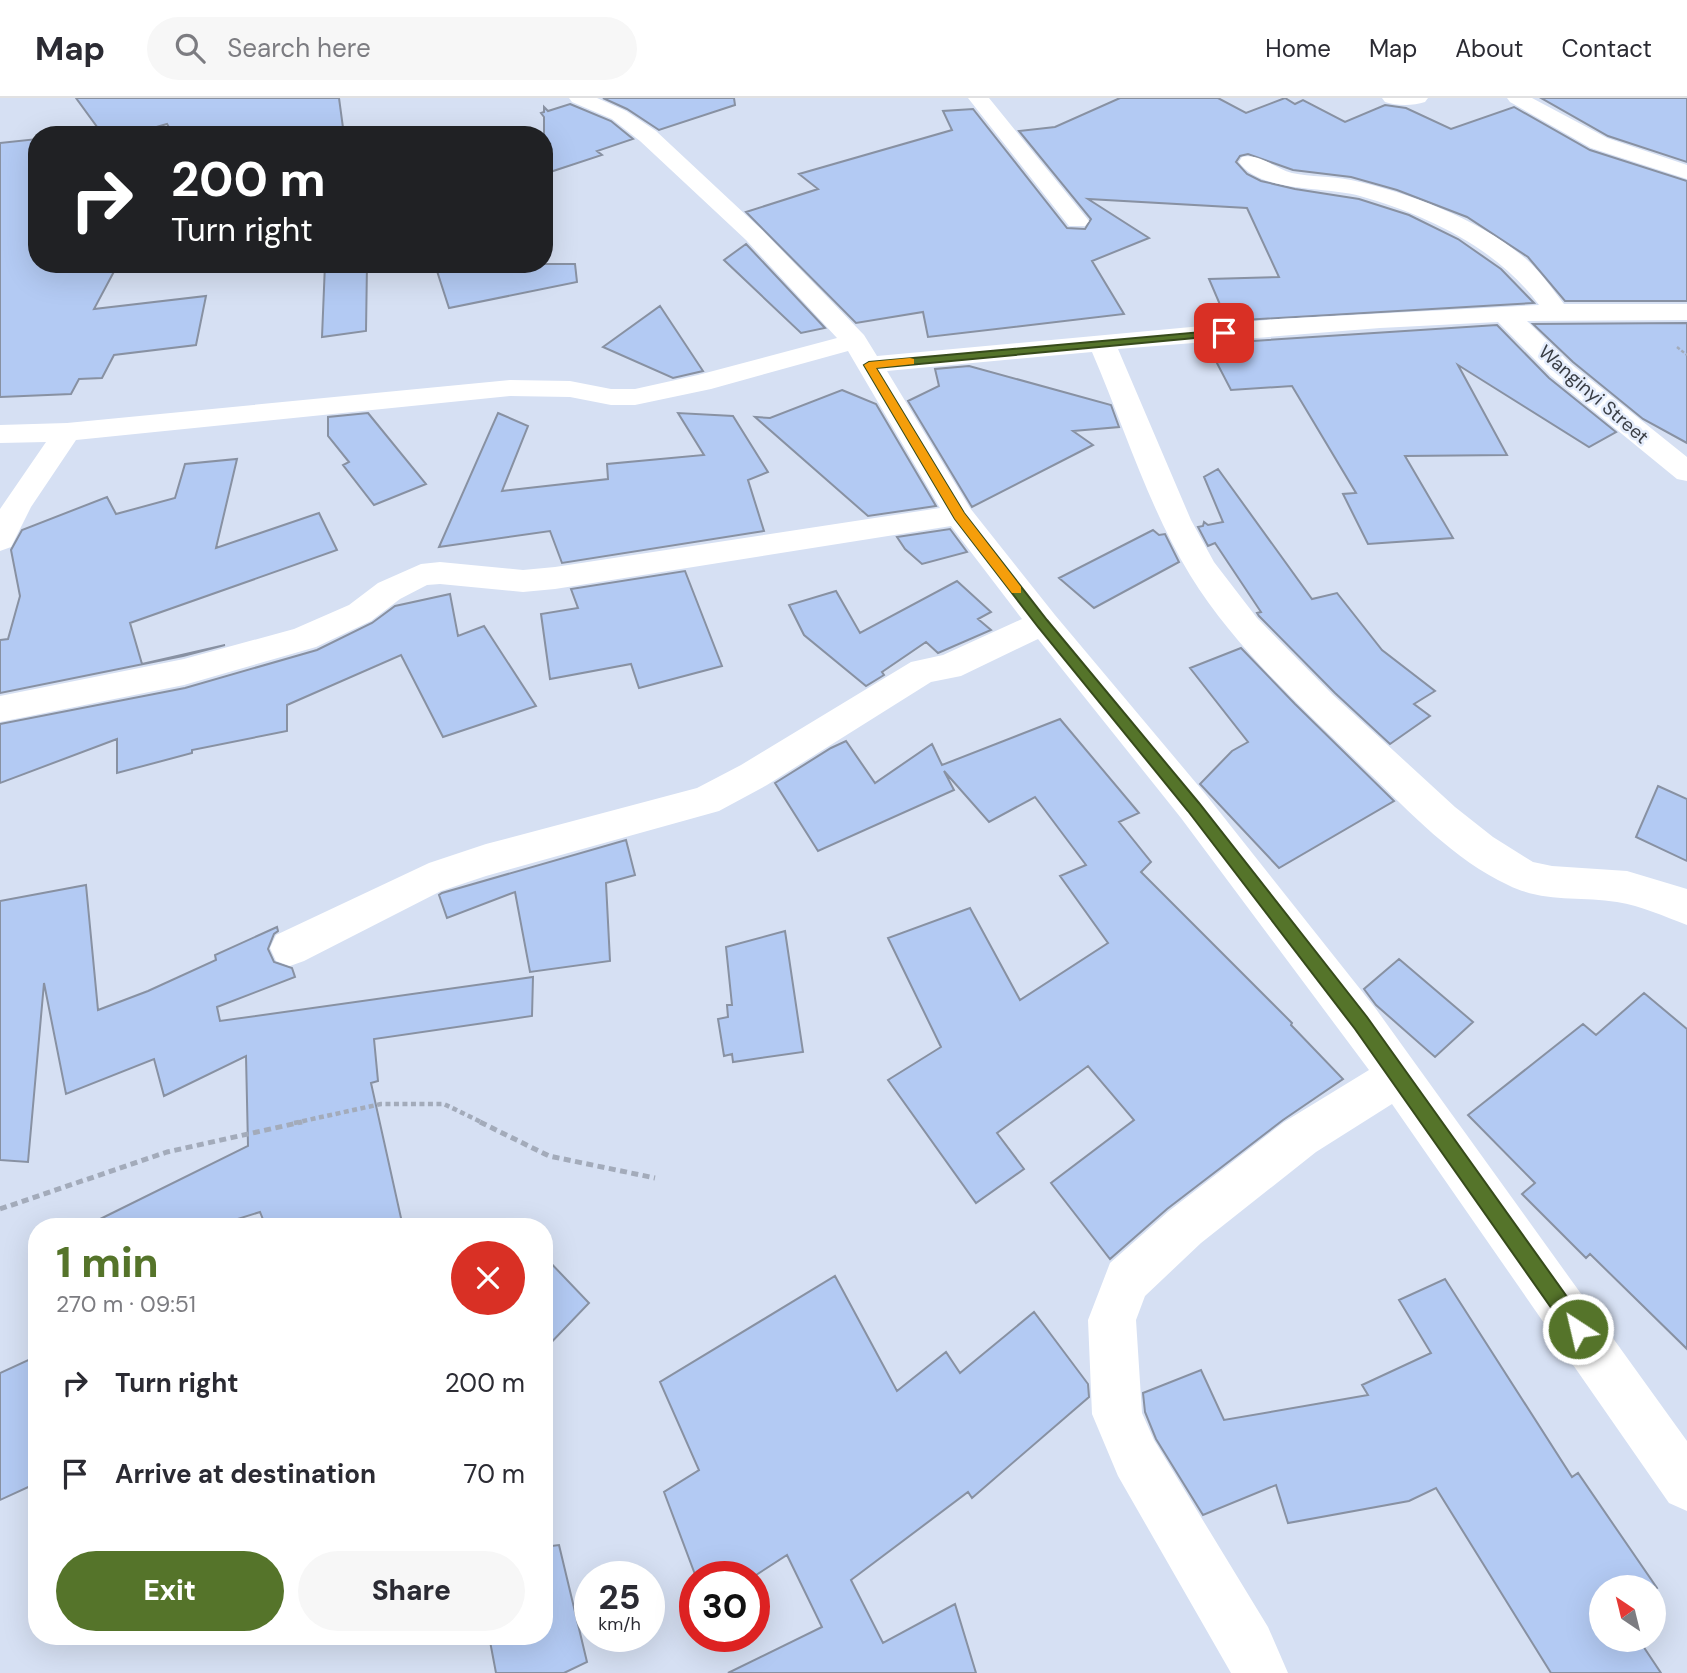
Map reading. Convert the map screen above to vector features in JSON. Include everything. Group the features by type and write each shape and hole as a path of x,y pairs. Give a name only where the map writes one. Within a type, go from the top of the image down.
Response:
{"street":[{"path":"579,98 620,115 648,136 754,235 862,353 959,516 1194,807 1361,1023 1687,1485"},
{"path":"978,98 1077,221"},
{"path":"1392,98 1418,98"},
{"path":"1517,98 1599,143 1687,172"},
{"path":"1250,162 1283,180 1349,186 1404,202 1516,263 1556,311"},
{"path":"0,434 67,432 510,388 569,389 611,397 635,397 862,353 1102,344 1272,328 1504,313 1687,312"},
{"name":"Wanginyi Street","path":"1504,313 1561,370 1687,471"},
{"path":"1102,344 1191,549 1215,587 1256,638 1331,713 1446,819 1495,860 1522,875 1555,885 1605,884 1641,891 1670,898 1687,908"},
{"path":"0,540 18,505 67,432"},
{"path":"0,709 184,673 304,638 352,617 388,591 421,575 440,573 523,581 555,578 959,516"},
{"path":"290,948 429,879 486,860 706,800 754,775 923,671 949,667 1043,623"},
{"path":"1261,1673 1142,1469 1117,1414 1112,1320 1127,1280 1185,1227 1300,1137 1398,1076"}],"path":[{"path":"0,1209 167,1152 290,1122 381,1104 444,1104 549,1156 655,1178"}],"building":[{"path":"76,98 339,98 343,126 167,124 96,126"},
{"path":"603,98 734,98 735,105 659,130 627,109"},
{"path":"1120,98 1218,98 1246,113 1285,98 1295,104 1303,100 1345,122 1385,105 1406,108 1451,129 1514,107 1590,150 1687,181 1687,301 1565,301 1528,257 1467,217 1397,190 1351,177 1293,170 1248,154 1240,156 1236,162 1247,174 1261,181 1359,199 1409,215 1458,239 1501,269 1534,303 1227,321 1209,279 1279,277 1247,208 1088,199 1149,238 1092,261 1124,314 928,337 923,312 856,323 746,212 818,189 799,174 952,130 943,111 973,109 1067,228 1085,229 1091,219 1019,131 1055,127"},
{"path":"1541,98 1687,98 1687,162 1608,136"},
{"path":"570,104 611,121 633,139 597,151 602,155 553,171 553,126 544,126 541,113 544,112 544,107 548,111"},
{"path":"28,140 28,273 113,273 94,309 206,296 196,345 114,355 102,378 79,379 71,394 0,397 0,143"},
{"path":"746,244 825,328 801,333 724,260"},
{"path":"553,264 575,264 577,282 449,308 438,273 553,273"},
{"path":"325,273 367,273 366,331 322,337"},
{"path":"660,306 703,371 673,378 603,347"},
{"path":"1687,323 1687,443 1643,419 1573,362 1533,324"},
{"path":"1497,325 1549,378 1616,432 1589,447 1458,365 1507,455 1405,456 1453,538 1368,544 1343,494 1356,493 1292,386 1231,390 1207,344"},
{"path":"969,366 1111,405 1119,427 1073,431 1093,445 972,507 908,401 939,386 935,369"},
{"path":"842,390 876,404 936,506 868,516 755,417 770,418"},
{"path":"368,413 426,484 374,505 343,465 349,462 328,436 328,417"},
{"path":"498,413 528,426 502,491 608,479 607,464 704,455 678,413 733,416 768,472 748,480 764,531 562,563 550,531 439,547"},
{"path":"237,459 216,548 319,513 337,550 130,623 142,664 225,645 183,656 0,693 0,640 8,639 20,596 11,550 22,530 107,497 116,514 175,498 185,464"},
{"path":"1218,469 1312,599 1337,593 1382,650 1435,691 1414,704 1430,716 1390,744 1259,616 1257,613 1261,612 1215,543 1208,546 1198,527 1203,526 1204,522 1208,525 1223,522 1204,477"},
{"path":"950,529 967,552 922,564 905,549 897,537"},
{"path":"1153,530 1159,535 1165,534 1179,562 1094,608 1059,578"},
{"path":"685,571 722,666 639,688 631,664 550,679 541,614 578,608 571,589"},
{"path":"957,581 991,612 978,619 991,630 938,653 926,642 866,686 804,635 789,605 836,591 860,633"},
{"path":"450,594 458,636 484,626 536,706 443,737 401,655 287,705 287,731 192,750 192,753 117,773 117,739 0,783 0,724 185,688 317,650 372,623 395,606"},
{"path":"1241,648 1394,801 1279,868 1200,784 1232,751 1248,742 1190,668"},
{"path":"1060,719 1139,813 1119,822 1151,862 1141,872 1292,1023 1343,1079 1283,1120 1167,1209 1110,1259 1051,1183 1134,1120 1088,1066 997,1133 1024,1169 976,1203 888,1080 941,1047 888,938 970,908 1020,1000 1108,943 1060,876 1086,865 1035,797 989,822 944,771 954,790 818,851 775,783 846,741 875,783 932,744 942,765"},
{"path":"1658,786 1687,799 1687,861 1636,837"},
{"path":"626,840 635,875 606,883 610,961 530,972 515,892 447,918 439,895 442,893"},
{"path":"86,885 98,1010 216,960 215,955 277,927 278,931 268,949 274,962 292,968 295,977 217,1007 220,1021 533,977 532,1016 374,1039 378,1081 371,1083 401,1218 262,1218 260,1212 241,1218 102,1218 248,1146 246,1056 164,1096 154,1059 66,1094 44,983 28,1162 0,1160 0,901"},
{"path":"785,931 803,1052 733,1062 732,1054 724,1056 718,1019 728,1017 727,1005 732,1005 726,947"},
{"path":"1399,959 1473,1022 1435,1057 1376,1005 1364,989"},
{"path":"1644,993 1687,1029 1687,1349 1590,1254 1586,1258 1522,1194 1535,1183 1468,1115 1583,1024 1596,1035"},
{"path":"553,1265 589,1303 553,1341"},
{"path":"835,1276 897,1391 946,1352 960,1373 1034,1312 1088,1384 1089,1397 972,1498 968,1492 851,1580 883,1643 955,1604 976,1673 728,1673 822,1627 787,1555 770,1566 770,1561 690,1561 664,1492 699,1470 660,1382"},
{"path":"1445,1279 1572,1477 1578,1473 1648,1575 1589,1575 1589,1652 1647,1652 1661,1673 1551,1673 1436,1488 1409,1501 1288,1523 1276,1485 1203,1515 1156,1439 1145,1412 1143,1393 1201,1370 1224,1420 1368,1395 1362,1385 1431,1353 1399,1300"},
{"path":"28,1360 28,1487 0,1500 0,1373"},
{"path":"559,1545 574,1608 574,1652 585,1652 587,1662 564,1673 496,1673 491,1645 553,1645 553,1546"}],"slow traffic":[{"path":"910,362 869,365 959,516 1017,590"}],"route":[{"path":"1224,333 869,365 959,516 1194,807 1361,1023 1578,1329"}]}
